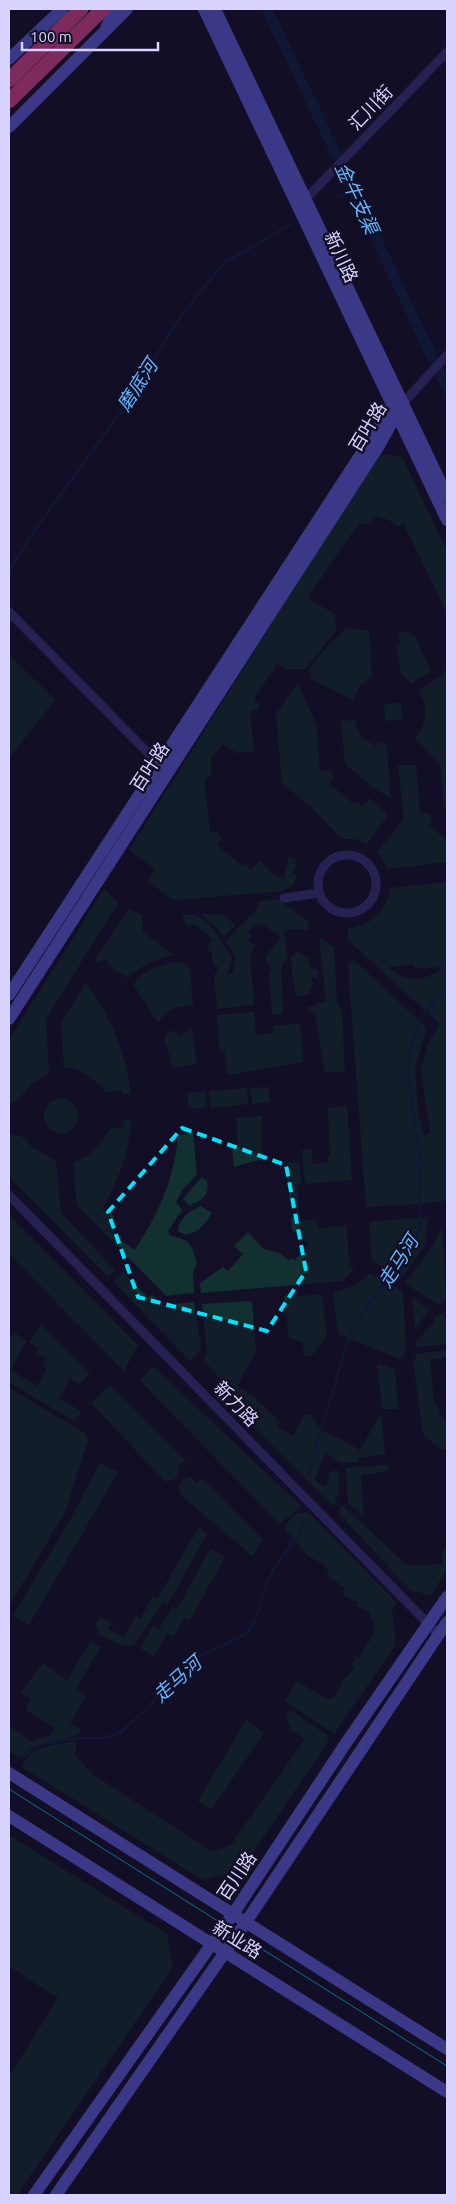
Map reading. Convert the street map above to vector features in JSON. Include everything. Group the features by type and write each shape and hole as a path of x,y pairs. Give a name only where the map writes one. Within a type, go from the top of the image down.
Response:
{"highway":[{"path":"9,101 65,35 81,9"},
{"path":"9,80 65,35 103,9"}],"street":[{"path":"9,60 62,9"},
{"path":"105,31 111,16 111,9"},
{"path":"9,127 127,9"},
{"name":"新川路","path":"204,9 302,204"},
{"name":"新川路","path":"215,9 447,520"},
{"name":"汇川街","path":"302,204 447,52"},
{"path":"397,408 420,386 447,355"},
{"name":"新川路","path":"397,408 447,496"},
{"name":"百叶路","path":"9,1018 164,769 397,408"},
{"path":"9,612 164,769"},
{"name":"百叶路","path":"9,995 164,769"},
{"path":"337,856 357,856 372,868 375,878 373,896 368,904 352,913 333,910 326,904 319,893 318,877 322,868 337,856"},
{"path":"284,898 319,893"},
{"name":"新力路","path":"9,1195 439,1635"},
{"name":"百川路","path":"34,2195 233,1914 346,1743 447,1597"},
{"name":"百川路","path":"56,2195 246,1922 447,1622"},
{"name":"新业路","path":"9,1773 447,2049"},
{"name":"新业路","path":"9,1816 447,2092"}],"highlighted area":[{"path":"182,1128 286,1165 306,1271 267,1331 138,1297 108,1212"}],"green space":[{"path":"379,454 402,457 447,551 447,613 404,524 396,526 391,521 377,516 366,525 359,523 307,598 335,614 336,631 305,669 288,669 277,664 254,699 260,705 257,710 250,712 254,751 237,753 222,744 211,759 211,776 205,778 210,832 217,832 222,839 217,845 242,866 244,864 251,870 259,861 273,875 284,878 289,856 297,860 295,863 298,864 293,873 297,875 293,885 282,891 173,900 147,881 155,869 129,850"},
{"path":"347,628 369,631 372,677 361,684 353,700 311,679 310,668 323,651"},
{"path":"408,632 414,635 431,671 411,683 401,674 396,647 400,644 399,633"},
{"path":"9,655 55,700 9,758"},
{"path":"447,668 447,809 444,806 440,764 415,738 423,726 426,715 426,709 419,690 443,674"},
{"path":"298,683 316,724 320,771 329,770 334,777 329,784 354,804 357,802 362,807 370,798 388,815 367,844 355,839 342,839 311,807 282,783 276,714"},
{"path":"401,703 402,719 386,721 384,704"},
{"path":"355,720 359,733 368,742 376,746 377,742 387,745 390,797 375,789 345,764 341,721"},
{"path":"398,765 416,765 420,813 428,813 432,819 430,825 447,841 447,862 388,869 377,852 404,819"},
{"path":"447,882 447,1200 422,1204 366,1207 348,965 354,960 427,1028 415,1067 418,1112 424,1137 430,1133 421,1070 429,1042 440,1024 348,940 348,929 370,921 382,910 389,896 390,888","holes":["413,965 414,969 441,967 440,971 426,977 413,979 401,976 388,967"]},
{"path":"104,889 118,903 46,1019 49,1073 32,1084 16,1102 9,1103 9,1040"},
{"path":"279,900 308,921 309,930 286,929 284,932 288,959 283,962 281,969 283,1013 272,1015 269,973 271,964 267,964 266,956 281,937 262,923 259,926 255,924 248,933 251,936 248,940 256,946 250,954 254,1005 217,1009 214,975 218,973 217,965 213,965 212,953 206,948 213,939 194,924 190,928 186,925 182,915 198,916 204,919 213,929 232,957 228,975 233,973 236,958 226,941 256,910 260,901"},
{"path":"129,909 142,916 143,932 173,955 149,963 128,977 115,970 105,958 99,963 95,960"},
{"path":"201,914 222,914 235,925 224,937"},
{"path":"319,938 334,947 337,1003 342,1011 345,1072 325,1072 316,1017 306,1008 326,1001"},
{"path":"297,952 308,957 311,969 317,969 318,981 315,977 311,978 313,986 308,995 296,996 291,965 293,965 290,958"},
{"path":"182,962 190,968 193,1006 182,1006 172,1009 158,1023 134,985 136,980 147,971 169,963"},
{"path":"86,983 103,1009 116,1036 125,1063 131,1094 123,1095 121,1090 106,1092 88,1075 64,1067 61,1023"},
{"path":"254,1012 256,1035 273,1033 273,1026 300,1023 303,1062 227,1075 225,1051 220,1051 217,1015"},
{"path":"192,1028 197,1064 173,1068 164,1038 171,1030 181,1037"},
{"path":"268,1087 270,1102 252,1104 251,1088"},
{"path":"247,1088 248,1104 211,1108 209,1091"},
{"path":"205,1091 206,1107 189,1109 187,1093"},
{"path":"61,1099 68,1100 73,1104 77,1109 77,1123 73,1128 68,1132 61,1133 54,1132 49,1128 45,1123 44,1116 45,1109 49,1104 54,1100"},
{"path":"347,1106 352,1180 305,1184 302,1150 311,1149 313,1164 328,1163 327,1157 330,1155 328,1108"},
{"path":"262,1116 262,1159 234,1167 232,1145 238,1144 236,1118"},
{"path":"131,1119 126,1154 113,1188 102,1209 114,1216 111,1221 116,1224 112,1229 119,1239 135,1250 151,1223 164,1195 173,1166 178,1135 193,1133 197,1174 183,1189 176,1202 182,1210 168,1231 171,1236 186,1241 194,1251 197,1263 193,1272 194,1293 166,1296 77,1205 73,1162 90,1154 110,1129 123,1127 124,1120"},
{"path":"9,1135 25,1138 32,1147 56,1162 61,1213 115,1270 107,1276 9,1176"},
{"path":"299,1162 301,1184 297,1185 300,1221 316,1219 318,1229 347,1225 349,1265 354,1269 342,1281 201,1293 200,1283 223,1267 228,1271 243,1254 234,1246 248,1232 264,1249 280,1253 289,1261 291,1258 295,1260 309,1243 292,1230 291,1217 297,1216 296,1209 291,1209 286,1163"},
{"path":"202,1177 207,1181 206,1194 201,1200 189,1206 183,1199"},
{"path":"201,1206 212,1213 202,1227 188,1234 178,1231 180,1223 186,1216"},
{"path":"9,1215 138,1345 124,1371 9,1254"},
{"path":"428,1217 425,1245 401,1279 372,1260 369,1222"},
{"path":"442,1227 446,1299 439,1305 404,1283 426,1256"},
{"path":"123,1272 148,1298 152,1295 163,1305 194,1302 201,1349 190,1361 113,1281"},
{"path":"369,1273 403,1292 406,1351 400,1359 338,1334 333,1292 353,1286"},
{"path":"322,1295 327,1336 312,1355 304,1356 303,1343 289,1338 284,1296"},
{"path":"412,1297 429,1310 415,1329"},
{"path":"252,1301 256,1352 237,1386 253,1396 280,1422 277,1427 293,1436 304,1415 310,1414 322,1430 360,1450 381,1413 385,1454 359,1458 358,1462 340,1463 325,1452 315,1480 322,1486 327,1485 330,1472 338,1470 340,1492 335,1499 338,1501 333,1506 220,1393 227,1386 203,1360 207,1354 202,1304"},
{"path":"443,1313 447,1324 447,1344 417,1347 416,1342 435,1322 434,1317"},
{"path":"41,1325 90,1373 79,1384 70,1379 59,1398 82,1412 73,1421 9,1382 9,1340 14,1332 26,1341 10,1370 37,1386 47,1369 43,1365 46,1359 36,1353 39,1348 29,1342"},
{"path":"447,1350 447,1357 430,1360 434,1403 440,1409 438,1412 447,1423 447,1449 440,1449 423,1435 413,1362 417,1354"},
{"path":"377,1364 395,1369 398,1409 385,1409 382,1407"},
{"path":"153,1366 301,1506 280,1524 140,1381"},
{"path":"110,1385 185,1460 179,1465 177,1478 166,1482 91,1403"},
{"path":"9,1388 85,1433 88,1440 65,1512 9,1606"},
{"path":"100,1463 118,1472 29,1625 13,1616 71,1518"},
{"path":"388,1465 389,1469 383,1472 361,1475 364,1516 348,1503 346,1468"},
{"path":"191,1477 197,1483 202,1478 263,1540 252,1556 180,1494 179,1487 183,1480"},
{"path":"342,1505 408,1566 442,1564 442,1554 447,1545 447,1570 431,1595 410,1590 338,1512"},
{"path":"308,1512 397,1603 392,1608 396,1644 334,1734 285,1701 297,1681 328,1700 331,1697 334,1698 345,1677 354,1668 352,1664 357,1656 359,1658 375,1628 372,1618 369,1616 370,1613 357,1606 358,1603 342,1594 345,1588 327,1575 329,1570 324,1568 326,1565 309,1557 286,1530 285,1525 296,1514"},
{"path":"199,1527 207,1534 168,1604 163,1602 135,1644 121,1645 99,1634 96,1624 100,1616 111,1624 108,1629 124,1637 136,1616 140,1619 153,1596 157,1599"},
{"path":"210,1549 225,1557 190,1620 184,1617 174,1636 167,1633 154,1657 140,1648 153,1626 159,1629 173,1607 177,1609"},
{"path":"90,1642 101,1647 76,1688 86,1696 70,1723 82,1730 69,1738 35,1747 19,1758 9,1751 9,1726 31,1741 51,1735 55,1728 26,1710 31,1699 21,1692 43,1663 67,1681"},
{"path":"290,1710 327,1735 328,1742 241,1870 203,1880 22,1767 31,1754 37,1750 77,1741 75,1755 92,1774 211,1851 230,1846 305,1739 292,1731 286,1716"},
{"path":"246,1720 264,1733 211,1810 198,1801"},
{"path":"9,1835 167,1934 173,1967 17,2195 9,2195 9,2077 58,1998 9,1966"}],"waterway":[{"name":"金牛支渠","path":"267,9 447,388"},
{"name":"磨底河","path":"337,198 353,189"},
{"name":"磨底河","path":"9,571 35,530 127,403 180,317 224,263 290,225"},
{"name":"走马河","path":"308,1474 349,1337 366,1308 395,1271 416,1239 420,1227 419,1153 410,1091 409,1059 417,1027 427,1010 447,988"},
{"name":"走马河","path":"23,1756 43,1744 78,1738 104,1738 120,1733 193,1660 248,1633 256,1619 263,1593 273,1570 300,1532 303,1522"}],"tram line":[{"path":"9,1789 447,2066"}]}
